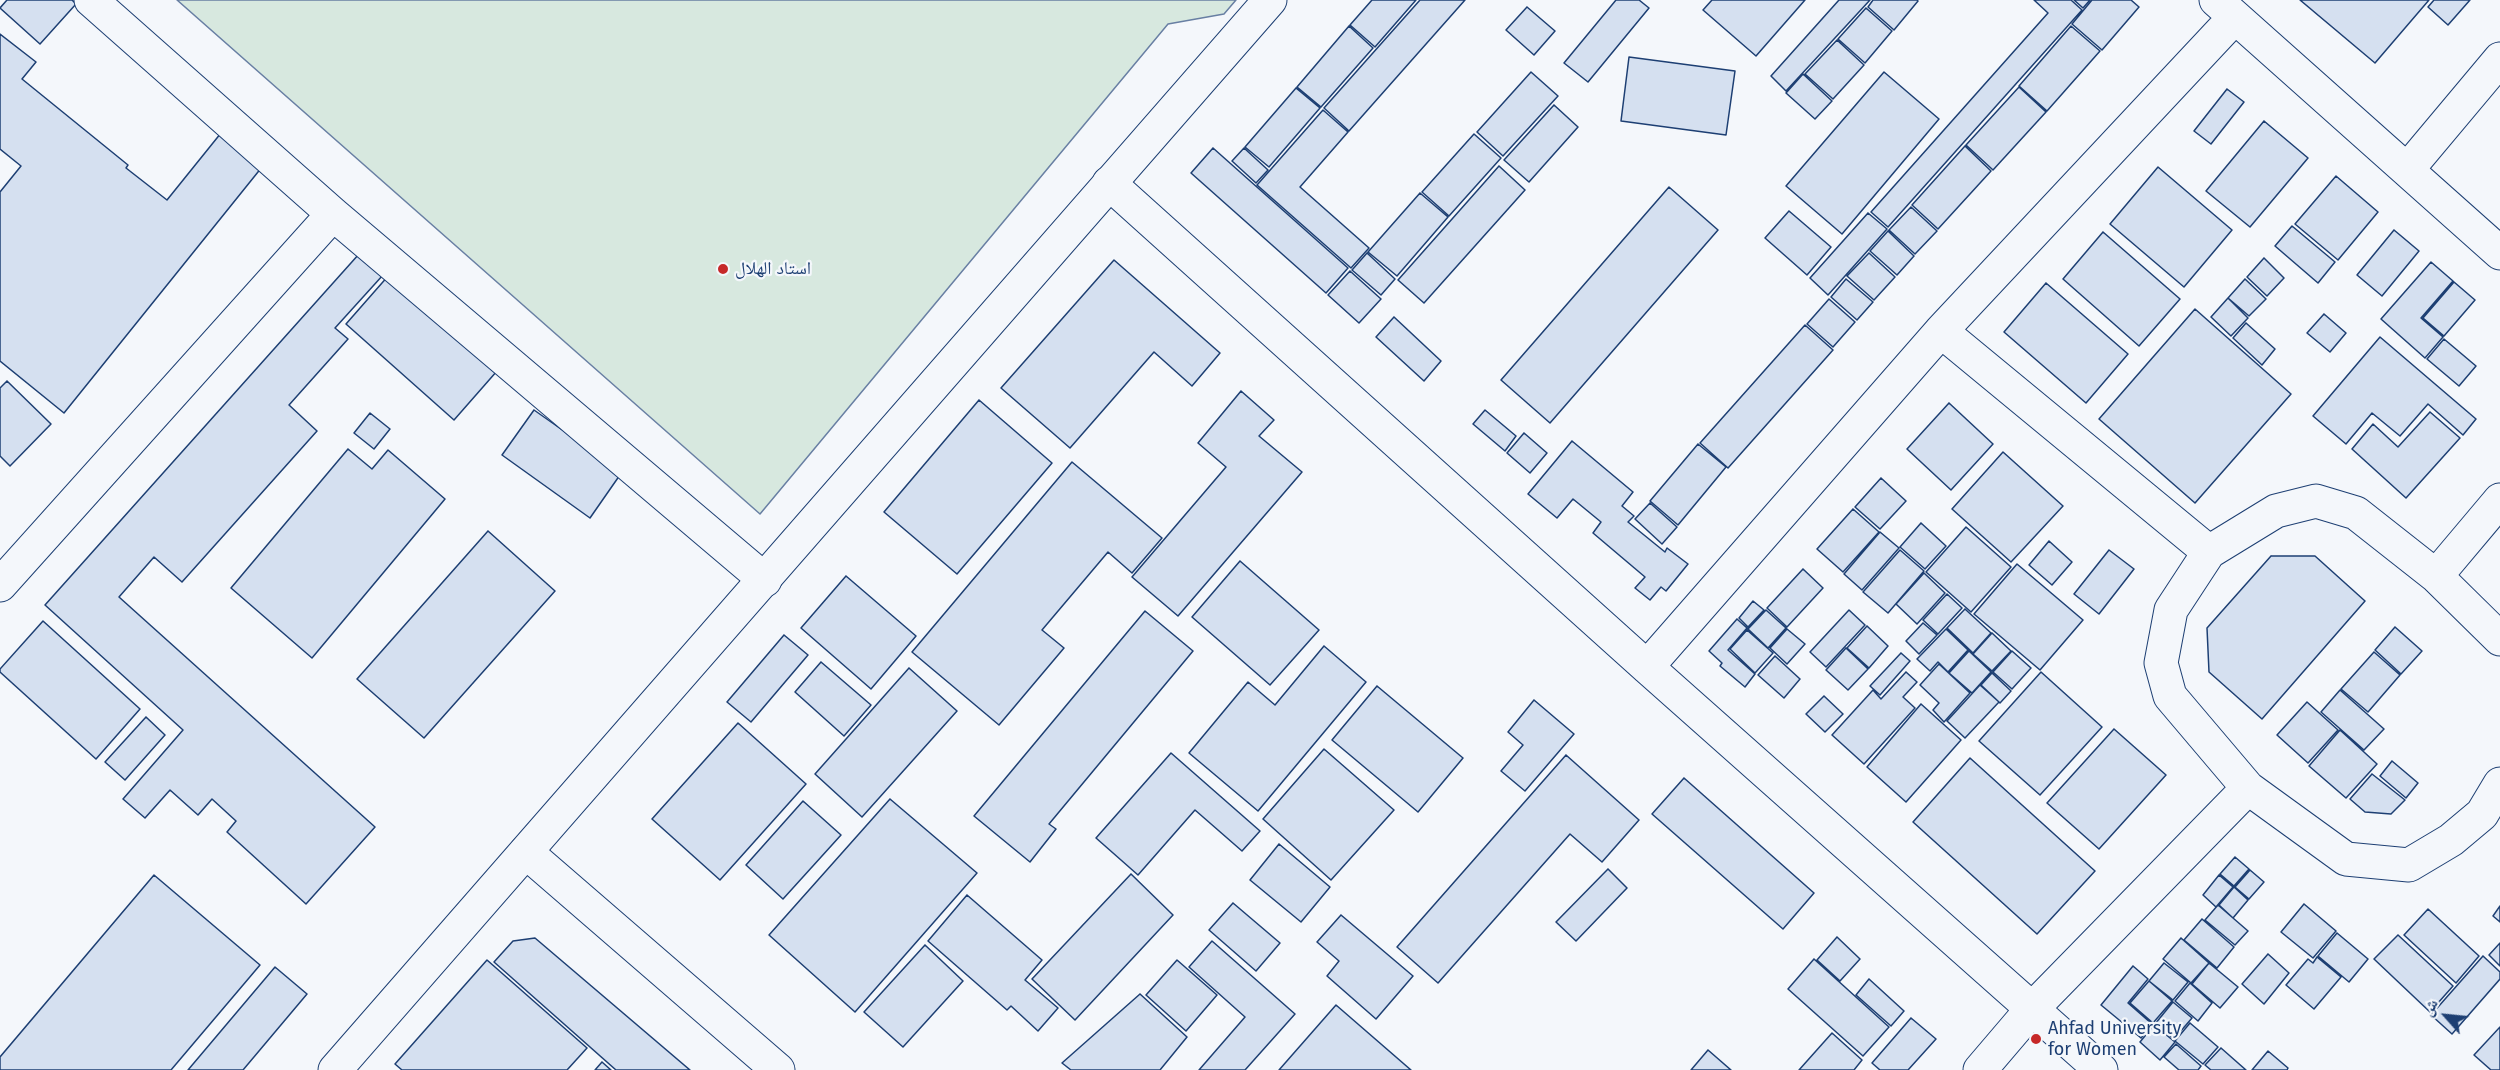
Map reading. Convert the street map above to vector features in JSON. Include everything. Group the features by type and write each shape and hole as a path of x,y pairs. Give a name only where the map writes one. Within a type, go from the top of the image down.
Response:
{"street":[{"path":"91,0 333,214 765,580"},
{"path":"335,1070 1269,0"},
{"path":"1647,667 2225,8 2500,253"},
{"path":"2407,170 2500,59"},
{"path":"1109,183 1647,667 2101,1070"},
{"path":"0,585 333,214"},
{"path":"1941,332 2209,552"},
{"path":"2436,576 2500,500"},
{"path":"2500,639 2436,576 2356,513 2316,501 2276,511 2209,552 2171,610 2161,663 2170,696 2248,788 2346,859 2409,865 2451,840 2491,821 2500,784"},
{"path":"1980,1070 2032,1009 2248,788"},
{"path":"526,852 778,1070"}],"shaded area":[{"name":"استاد الهلال","path":"177,0 1236,0 1224,14 1168,24 760,514"}],"building":[{"path":"7,0 72,0 76,4 40,44 0,8"},
{"path":"1372,0 1416,0 1375,47 1350,25"},
{"path":"1420,0 1465,0 1349,131 1324,108"},
{"path":"1616,0 1639,0 1649,8 1588,82 1564,63"},
{"path":"1712,0 1805,0 1756,56 1703,10"},
{"path":"1839,0 1870,0 1786,91 1771,76"},
{"path":"1873,0 1918,1 1894,30 1868,7"},
{"path":"2034,0 2071,0 2082,10 1888,227 1871,212 2048,13"},
{"path":"2074,0 2090,0 2083,8"},
{"path":"2092,0 2131,0 2139,7 2102,50 2072,24"},
{"path":"2300,0 2429,0 2375,63"},
{"path":"2434,0 2470,0 2448,25 2428,7"},
{"path":"1527,7 1555,31 1534,55 1506,30"},
{"path":"1866,8 1892,31 1865,63 1838,39"},
{"path":"1349,26 1373,48 1321,107 1297,87"},
{"path":"2071,26 2100,51 2047,111 2019,86"},
{"path":"0,34 36,62 22,79 128,165 126,168 167,200 221,133 262,167 64,413 0,361 0,192 21,166 0,149"},
{"path":"1837,40 1864,65 1833,99 1805,74"},
{"path":"1629,57 1735,71 1726,135 1621,121"},
{"path":"1531,72 1558,96 1503,156 1477,132"},
{"path":"1884,72 1939,119 1842,234 1786,186"},
{"path":"1803,74 1832,101 1815,119 1786,93"},
{"path":"2019,87 2046,112 1993,170 1966,145"},
{"path":"1296,88 1320,108 1269,167 1245,147"},
{"path":"2227,89 2244,102 2211,144 2194,131"},
{"path":"1554,105 1578,127 1529,182 1504,160"},
{"path":"1323,110 1348,132 1300,187 1369,248 1351,268 1257,185"},
{"path":"2264,121 2308,158 2250,227 2206,191"},
{"path":"1474,134 1501,158 1449,216 1422,192"},
{"path":"1965,146 1991,171 1938,229 1912,205"},
{"path":"1213,148 1348,268 1326,293 1191,173"},
{"path":"1244,148 1268,170 1256,183 1232,161"},
{"path":"1499,166 1525,190 1424,303 1398,280"},
{"path":"2158,167 2232,230 2184,287 2110,224"},
{"path":"2336,176 2378,212 2338,260 2295,224"},
{"path":"1669,187 1718,230 1550,423 1501,380"},
{"path":"1420,193 1448,217 1397,276 1368,252"},
{"path":"1911,207 1937,231 1915,254 1889,230"},
{"path":"1789,211 1831,247 1807,275 1765,238"},
{"path":"1868,213 1887,229 1828,295 1810,278"},
{"path":"2292,226 2335,262 2318,283 2275,246"},
{"path":"2394,230 2419,251 2382,296 2357,275"},
{"path":"1888,231 1914,256 1897,275 1870,251"},
{"path":"2103,232 2180,299 2139,346 2063,279"},
{"path":"1367,253 1395,279 1381,295 1352,270"},
{"path":"1869,253 1895,277 1874,300 1847,276"},
{"path":"359,254 383,275 335,328 348,339 289,405 317,431 182,582 154,557 119,597 375,827 306,904 227,832 236,821 212,799 198,815 170,790 145,818 123,799 183,730 45,605"},
{"path":"2264,258 2284,278 2267,296 2247,277"},
{"path":"1114,260 1220,353 1192,386 1154,352 1070,448 1001,388"},
{"path":"2431,262 2453,281 2421,318 2443,337 2425,358 2381,319"},
{"path":"1350,271 1381,299 1359,323 1328,295"},
{"path":"389,275 497,371 454,420 346,324"},
{"path":"1846,279 1873,302 1857,320 1831,297"},
{"path":"2245,279 2266,299 2249,316 2228,298"},
{"path":"2454,282 2475,300 2444,336 2423,318"},
{"path":"2046,283 2128,354 2086,403 2004,332"},
{"path":"2228,298 2248,318 2231,336 2211,317"},
{"path":"1829,299 1855,322 1833,347 1807,324"},
{"path":"2195,309 2291,394 2195,503 2099,419"},
{"path":"2324,314 2346,333 2330,352 2307,333"},
{"path":"1394,317 1441,361 1424,381 1376,337"},
{"path":"2246,323 2275,349 2262,365 2233,338"},
{"path":"1805,325 1833,350 1728,468 1700,443"},
{"path":"2380,337 2476,419 2463,435 2428,404 2400,436 2372,413 2346,444 2313,416"},
{"path":"2444,339 2476,366 2459,386 2427,359"},
{"path":"7,381 51,424 10,466 0,456 0,388"},
{"path":"1241,391 1274,420 1259,436 1302,472 1178,616 1132,577 1226,467 1198,443"},
{"path":"979,400 1052,463 957,574 884,512"},
{"path":"1949,403 1993,444 1951,490 1907,449"},
{"path":"534,410 622,472 590,518 502,455"},
{"path":"1485,410 1516,436 1505,451 1473,424"},
{"path":"2430,412 2460,438 2406,498 2352,449 2373,424 2398,447"},
{"path":"370,413 390,429 374,449 354,433"},
{"path":"1524,433 1547,453 1530,473 1507,453"},
{"path":"1572,441 1633,492 1622,506 1634,516 1628,522 1665,552 1667,548 1688,564 1666,591 1661,587 1650,600 1635,588 1645,577 1593,533 1601,522 1573,499 1557,518 1528,494"},
{"path":"1698,444 1726,467 1678,525 1650,501"},
{"path":"348,449 372,469 388,450 445,499 312,658 231,588"},
{"path":"2003,452 2063,506 2011,562 1952,509"},
{"path":"1072,462 1162,538 1132,573 1108,552 1042,630 1064,648 999,725 912,652"},
{"path":"1881,478 1906,501 1880,529 1855,507"},
{"path":"1650,503 1677,527 1662,544 1635,519"},
{"path":"1853,509 1879,532 1843,572 1817,549"},
{"path":"1921,523 1946,546 1925,569 1900,547"},
{"path":"1966,527 2011,567 1971,612 1926,572"},
{"path":"488,531 555,591 424,738 357,679"},
{"path":"1880,532 1899,548 1862,590 1844,574"},
{"path":"2049,541 2072,562 2052,585 2029,565"},
{"path":"1900,550 1924,571 1888,613 1863,592"},
{"path":"2109,550 2134,569 2099,614 2074,594"},
{"path":"2271,556 2315,556 2365,601 2262,719 2209,672 2207,628"},
{"path":"1240,561 1319,630 1270,685 1192,617"},
{"path":"2017,564 2083,620 2040,670 1974,614"},
{"path":"1803,569 1823,588 1787,627 1767,608"},
{"path":"1924,573 1945,593 1917,624 1896,604"},
{"path":"846,576 916,636 871,689 801,628"},
{"path":"1947,594 1962,608 1938,634 1923,620"},
{"path":"1753,601 1764,610 1748,627 1739,618"},
{"path":"1965,609 1991,633 1973,653 1947,628"},
{"path":"1766,610 1786,628 1768,648 1748,629"},
{"path":"1849,610 1865,625 1826,667 1810,652"},
{"path":"1145,611 1193,651 1049,824 1056,829 1030,862 974,816"},
{"path":"1737,619 1747,628 1728,650 1755,674 1745,687 1720,666 1722,663 1709,651"},
{"path":"43,621 140,709 96,759 0,672 0,669"},
{"path":"1923,623 1937,635 1919,654 1906,641"},
{"path":"1867,626 1888,646 1869,668 1847,648"},
{"path":"2395,627 2422,651 2401,674 2375,650"},
{"path":"1787,629 1805,644 1787,664 1770,648"},
{"path":"1946,629 1968,650 1948,672 1938,662 1930,671 1917,659"},
{"path":"1747,630 1773,653 1755,673 1730,649"},
{"path":"1992,633 2011,651 1992,671 1973,654"},
{"path":"784,635 808,655 751,722 727,702"},
{"path":"1324,646 1366,682 1258,811 1189,753 1248,682 1275,705"},
{"path":"1846,648 1868,669 1848,690 1826,670"},
{"path":"1969,651 1991,672 1972,693 1949,673"},
{"path":"2012,651 2031,668 2012,689 1993,672"},
{"path":"2374,652 2400,675 2368,712 2341,689"},
{"path":"1901,653 1910,661 1880,695 1870,686"},
{"path":"1775,656 1800,679 1784,698 1758,675"},
{"path":"821,662 871,705 844,736 795,692"},
{"path":"1939,664 1970,693 1944,722 1933,710 1939,703 1920,685"},
{"path":"909,668 957,711 862,817 815,774"},
{"path":"1906,672 1917,682 1903,697 1915,708 1864,764 1832,735 1873,690 1881,699"},
{"path":"2041,672 2102,727 2040,795 1979,741"},
{"path":"1992,673 2011,691 2000,703 1981,685"},
{"path":"1980,685 1999,702 1965,738 1947,721"},
{"path":"1377,686 1463,758 1418,812 1332,740"},
{"path":"2340,690 2384,729 2364,750 2321,712"},
{"path":"1824,696 1843,714 1825,732 1806,714"},
{"path":"1534,700 1574,734 1525,791 1501,771 1523,745 1508,732"},
{"path":"2307,702 2338,730 2308,763 2277,735"},
{"path":"1921,704 1961,740 1906,802 1867,767"},
{"path":"146,717 165,735 125,780 105,762"},
{"path":"738,723 806,784 720,880 652,819"},
{"path":"2114,729 2166,775 2099,849 2047,803"},
{"path":"2340,730 2377,764 2346,798 2309,766"},
{"path":"1324,749 1394,810 1331,880 1263,819"},
{"path":"1171,753 1260,831 1242,851 1195,810 1138,875 1096,838"},
{"path":"1566,755 1639,820 1602,862 1570,834 1438,983 1397,947"},
{"path":"1970,758 2095,871 2037,934 1913,822"},
{"path":"2392,761 2418,783 2406,798 2380,776"},
{"path":"2372,774 2405,800 2391,814 2365,812 2350,799"},
{"path":"1684,778 1814,893 1783,929 1652,814"},
{"path":"890,799 977,873 855,1012 769,935"},
{"path":"803,801 841,835 783,899 746,865"},
{"path":"1279,844 1330,887 1301,922 1250,880"},
{"path":"2235,857 2249,869 2234,886 2220,874"},
{"path":"1608,869 1627,888 1576,941 1556,922"},
{"path":"2250,870 2264,882 2249,899 2235,887"},
{"path":"1131,874 1173,915 1075,1020 1032,979"},
{"path":"154,875 260,965 171,1070 0,1070 0,1057"},
{"path":"2219,875 2233,887 2216,907 2203,895"},
{"path":"2234,887 2248,900 2233,918 2219,905"},
{"path":"967,895 1042,960 1025,980 1058,1008 1038,1031 1011,1006 1007,1010 928,941"},
{"path":"1233,903 1280,943 1256,971 1209,930"},
{"path":"2304,904 2336,931 2313,958 2281,932"},
{"path":"2218,905 2248,931 2235,945 2205,920"},
{"path":"2500,906 2500,922 2493,916"},
{"path":"2428,909 2479,956 2456,983 2404,935"},
{"path":"1341,915 1413,976 1376,1019 1327,976 1339,961 1317,942"},
{"path":"2202,919 2234,947 2217,968 2184,940"},
{"path":"2337,933 2368,959 2349,982 2318,956"},
{"path":"2398,935 2453,986 2430,1012 2374,959"},
{"path":"1837,937 1860,959 1840,981 1817,960"},
{"path":"535,938 690,1070 616,1070 494,962 513,941"},
{"path":"2181,938 2209,963 2191,983 2163,959"},
{"path":"1212,941 1295,1014 1245,1070 1199,1070 1245,1017 1189,967"},
{"path":"2500,943 2500,966 2489,955"},
{"path":"925,945 963,981 903,1047 864,1012"},
{"path":"2268,954 2289,973 2264,1004 2242,984"},
{"path":"2483,956 2500,972 2500,979 2452,1034 2431,1015"},
{"path":"2317,957 2341,977 2314,1009 2286,985 2308,959 2313,963"},
{"path":"1814,959 1889,1027 1863,1056 1788,989"},
{"path":"487,960 587,1048 567,1070 402,1070 395,1064"},
{"path":"1177,960 1217,995 1186,1031 1146,995"},
{"path":"2164,963 2188,982 2173,1000 2149,981"},
{"path":"2209,963 2238,987 2220,1008 2192,984"},
{"path":"2133,966 2148,979 2128,1003 2152,1024 2141,1038 2101,1005"},
{"path":"275,967 307,994 243,1070 188,1070"},
{"path":"1869,979 1904,1011 1891,1026 1856,995"},
{"path":"2149,981 2172,1001 2153,1023 2130,1003"},
{"path":"2190,983 2212,1003 2198,1021 2175,1001"},
{"path":"1140,994 1187,1037 1160,1070 1071,1070 1062,1063"},
{"path":"2173,1002 2192,1018 2174,1039 2155,1024"},
{"path":"1336,1005 1411,1070 1279,1070"},
{"path":"1911,1018 1936,1039 1908,1070 1880,1070 1872,1063"},
{"path":"2190,1023 2218,1047 2203,1064 2175,1041"},
{"path":"2154,1025 2175,1042 2160,1060 2140,1042"},
{"path":"2500,1027 2500,1070 2491,1070 2474,1055"},
{"path":"1832,1033 1862,1060 1854,1070 1799,1070"},
{"path":"2176,1044 2201,1066 2198,1070 2179,1070 2164,1057"},
{"path":"2221,1048 2246,1070 2211,1070 2205,1065"},
{"path":"1708,1050 1731,1070 1691,1070"},
{"path":"2268,1051 2288,1068 2287,1070 2252,1070"},
{"path":"602,1062 611,1070 595,1070"}],"place":[{"name":"استاد الهلال","path":"723,269"},
{"name":"Ahfad University for Women","path":"2036,1039"}]}
